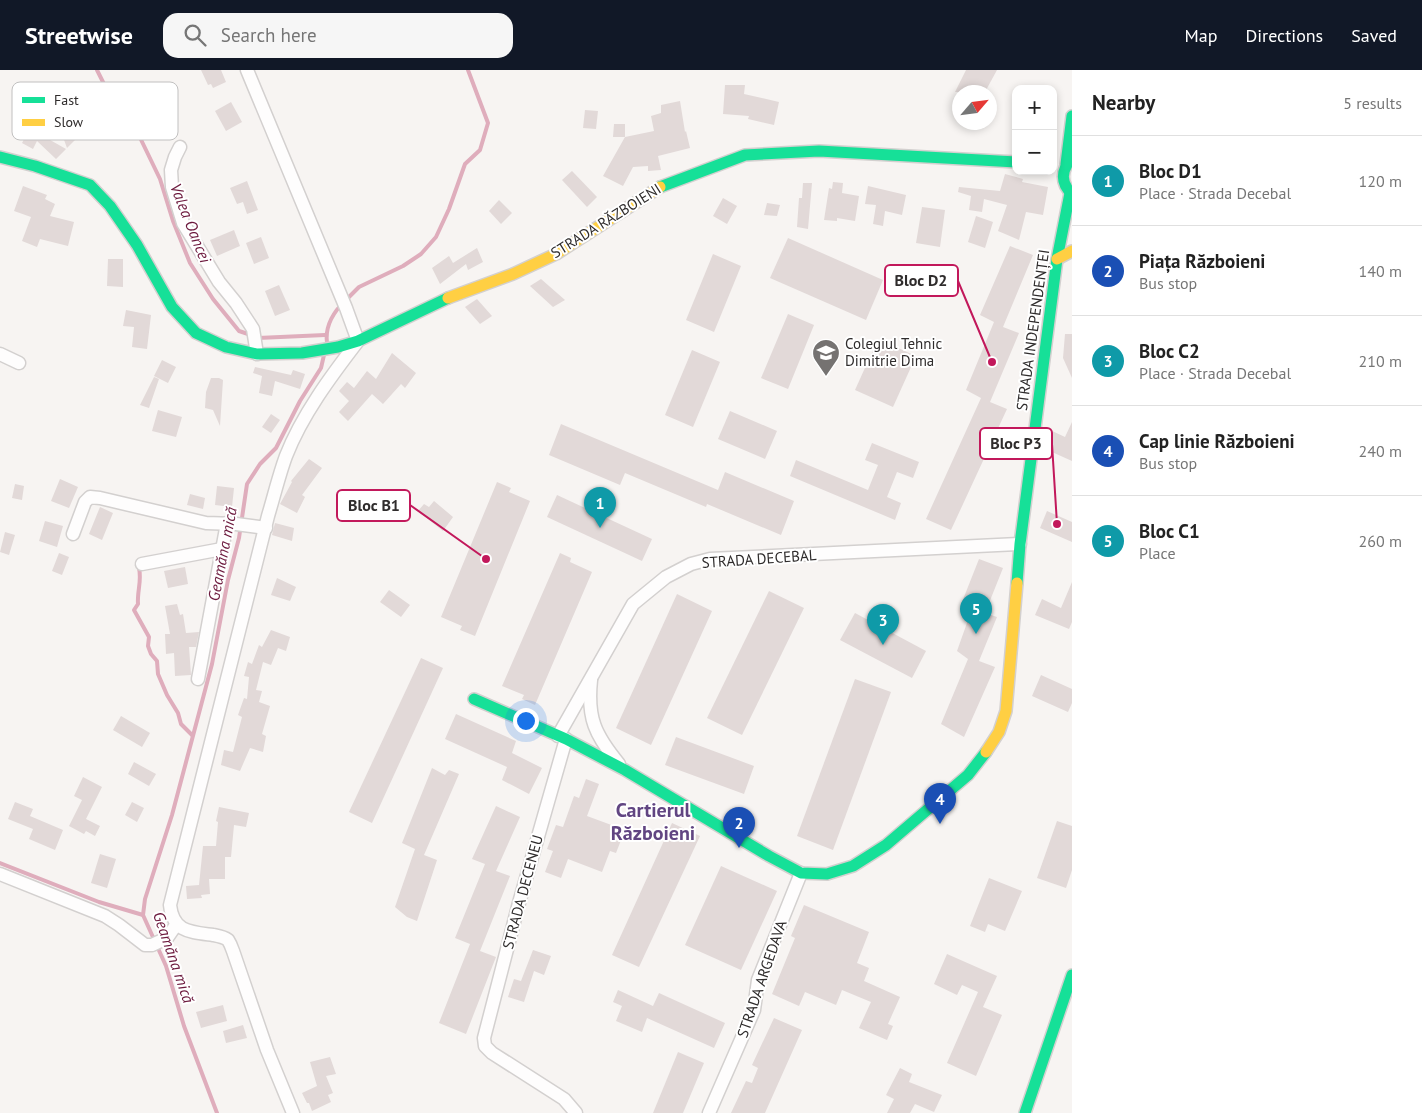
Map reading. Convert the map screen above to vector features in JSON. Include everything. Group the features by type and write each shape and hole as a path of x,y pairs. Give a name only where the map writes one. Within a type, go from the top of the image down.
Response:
{"street":[{"path":"247,70 358,341 306,416 286,456 260,527 195,812 170,905 171,915 176,925 185,930 219,936 227,940 233,951 267,1050 293,1113"},
{"path":"1071,195 1063,182 1072,116"},
{"path":"180,147 170,170 172,187 183,223 219,282 236,303 254,335 257,354"},
{"name":"STRADA RĂZBOIENI","path":"0,156 90,185 110,206 138,246 172,307 196,333 226,347 257,354 302,353 338,347 358,341 448,298 513,274 556,254 660,187 745,155 819,151 1012,162"},
{"name":"STRADA INDEPENDENȚEI","path":"474,699 562,738 625,770 769,856 802,873 827,874 853,866 886,845 968,775 993,743 1006,711 1020,544 1057,259 1071,195"},
{"path":"1057,259 1072,251"},
{"path":"0,354 19,363"},
{"path":"73,534 85,502 90,497 206,524 231,523 260,527"},
{"path":"198,679 222,549 231,523"},
{"name":"STRADA DECEBAL","path":"562,738 592,675 633,604 666,577 691,564 710,560 1020,544"},
{"path":"142,564 222,549"},
{"path":"592,675 590,692 591,714 596,730 603,744 625,770"},
{"name":"STRADA DECENEU","path":"562,738 484,1038 485,1046 492,1053 564,1099 576,1113"},
{"name":"STRADA ARGEDAVA","path":"709,1113 754,1010 758,980 802,873"},
{"path":"0,874 105,916 145,945 152,945 167,938 176,925"},
{"path":"1024,1113 1072,975"}],"building":[{"path":"201,70 221,70 226,82 213,88 211,84 208,85"},
{"path":"966,70 997,70 989,85 958,85"},
{"path":"725,85 745,85 744,94 779,102 774,125 748,119 749,116 723,114"},
{"path":"680,101 685,132 690,148 658,156 661,170 648,171 648,166 633,167 623,186 603,176 625,137 654,131 651,116 661,113 661,105"},
{"path":"231,102 242,122 226,131 215,111"},
{"path":"585,110 598,111 596,129 583,128"},
{"path":"614,124 625,124 625,137 613,137"},
{"path":"24,140 50,140 66,149 56,159 37,141 33,149 22,143"},
{"path":"64,140 75,140 67,148"},
{"path":"572,171 597,197 587,207 562,180"},
{"path":"1005,174 1023,179 1022,182 1048,187 1043,215 1026,212 1019,240 998,231 1007,205 984,199 982,212 969,210 971,196 958,192 959,187 1000,191"},
{"path":"247,181 258,210 247,214 243,202 237,204 230,188"},
{"path":"833,182 843,183 842,193 859,196 855,221 837,218 837,221 824,220 829,188 832,189"},
{"path":"803,183 812,183 808,229 797,227 799,198 802,198"},
{"path":"23,186 47,195 45,199 55,204 50,216 74,222 68,246 40,239 37,247 22,241 31,217 14,211"},
{"path":"868,186 906,195 902,215 885,211 883,226 873,224 876,205 865,204"},
{"path":"723,198 737,206 727,224 713,216"},
{"path":"499,200 512,213 501,224 489,211"},
{"path":"767,203 780,205 777,216 764,215"},
{"path":"922,207 945,210 940,247 916,243"},
{"path":"976,216 993,222 985,248 968,242"},
{"path":"234,230 240,246 217,256 210,240"},
{"path":"261,237 269,258 254,264 246,243"},
{"path":"788,238 883,280 866,320 770,278"},
{"path":"1010,246 1033,255 1003,327 1019,333 990,402 1007,409 951,530 926,519 981,398 966,390 994,322 980,315"},
{"path":"477,248 483,262 468,270 466,264 440,284 432,268 449,256 453,263"},
{"path":"713,254 741,266 714,332 686,320"},
{"path":"108,259 123,259 123,287 107,286"},
{"path":"541,279 565,300 553,307 530,286"},
{"path":"279,285 290,310 275,316 265,291"},
{"path":"477,299 492,316 480,324 465,307"},
{"path":"126,310 151,315 147,349 132,347 134,327 123,326"},
{"path":"788,314 814,325 788,389 761,378"},
{"path":"1065,334 1072,334 1072,378 1063,358"},
{"path":"878,339 916,356 893,407 855,390"},
{"path":"692,350 720,362 693,427 665,415"},
{"path":"392,353 416,373 405,388 401,384 383,404 372,394 348,421 339,412 349,401 339,391 347,382 354,388 367,371 376,379"},
{"path":"162,360 176,367 168,383 154,376"},
{"path":"255,367 291,375 293,370 305,374 300,389 275,381 272,396 259,393 262,376 253,373"},
{"path":"154,377 159,379 149,408 140,405"},
{"path":"211,378 223,380 220,426 213,410 205,408 206,392"},
{"path":"158,410 182,417 176,437 152,431"},
{"path":"730,411 777,431 765,459 718,439"},
{"path":"271,414 280,420 271,433 262,427"},
{"path":"1072,422 1072,461 1043,448 1050,430 1065,437"},
{"path":"561,424 718,490 725,472 794,501 781,535 707,504 706,507 625,473 620,485 549,455"},
{"path":"872,443 919,462 913,478 897,472 887,497 901,503 895,520 790,476 796,460 868,490 878,465 865,460"},
{"path":"309,459 322,468 302,495 305,497 297,513 280,504 291,481"},
{"path":"60,479 78,487 69,508 51,501"},
{"path":"497,482 511,488 509,492 530,501 475,636 460,630 462,626 441,617"},
{"path":"15,484 24,486 22,500 12,498"},
{"path":"217,486 234,488 232,507 215,505"},
{"path":"190,494 205,498 203,509 187,505"},
{"path":"557,495 652,539 642,561 547,517"},
{"path":"434,501 453,517 443,531 418,511 424,504 429,507"},
{"path":"100,507 113,513 102,540 89,534"},
{"path":"1047,511 1072,522 1072,542 1040,528"},
{"path":"45,521 63,526 57,547 39,541"},
{"path":"275,523 294,528 292,541 272,535"},
{"path":"5,532 15,535 9,555 0,552"},
{"path":"59,553 69,557 62,575 52,571"},
{"path":"560,553 571,558 570,562 592,572 535,705 522,699 524,695 502,686"},
{"path":"979,559 1003,568 985,613 997,617 979,661 995,667 964,737 941,724 968,659 957,651 973,606 962,602"},
{"path":"185,567 188,584 168,588 164,571"},
{"path":"277,578 296,587 290,601 271,595"},
{"path":"1072,582 1072,622 1069,629 1035,615 1042,599 1061,608"},
{"path":"389,590 410,605 401,617 380,602"},
{"path":"769,591 804,608 742,735 707,718"},
{"path":"677,594 712,611 651,745 616,728"},
{"path":"177,604 180,615 183,614 186,633 199,632 196,647 189,647 191,675 175,676 174,653 166,654 165,634 170,634 165,606"},
{"path":"855,613 926,651 912,678 840,640"},
{"path":"271,630 290,637 286,651 278,648 271,665 263,662 256,690 262,691 259,702 270,706 262,734 266,736 263,752 250,748 240,771 221,765 224,750 233,752 242,717 238,715 244,698 247,699 249,677 244,676 248,662 252,664 259,645 262,647"},
{"path":"421,658 443,668 372,823 349,812"},
{"path":"1041,675 1072,689 1072,703 1068,712 1032,696"},
{"path":"855,679 891,692 833,850 797,836"},
{"path":"456,714 516,741 512,753 542,768 529,794 502,780 507,767 445,739"},
{"path":"121,716 150,733 142,747 113,730"},
{"path":"676,737 754,766 744,794 665,765"},
{"path":"134,762 156,774 149,786 128,774"},
{"path":"432,768 445,775 449,770 459,774 424,855 437,860 417,921 407,917 395,907 415,849 402,843"},
{"path":"83,777 102,787 86,819 100,826 95,836 86,831 84,834 69,826 82,800 74,796"},
{"path":"586,779 599,784 587,816 625,830 616,853 610,851 602,872 568,859 561,878 545,872 553,851 547,849 556,825 563,827 574,796 579,798"},
{"path":"15,802 33,809 30,816 63,830 55,850 29,839 33,829 8,819"},
{"path":"132,802 144,808 137,822 125,815"},
{"path":"496,806 520,817 496,871 510,876 480,951 496,957 466,1034 439,1023 470,944 455,938 485,864 472,859"},
{"path":"219,807 249,813 246,827 234,825 231,857 225,857 225,879 209,879 210,894 201,895 202,898 187,899 186,886 199,885 203,846 216,846 218,822 216,821"},
{"path":"1057,821 1072,826 1072,870 1066,888 1037,878"},
{"path":"672,823 700,836 639,967 612,955"},
{"path":"100,854 116,859 107,888 91,883"},
{"path":"721,866 777,891 741,970 685,945"},
{"path":"989,878 1022,891 1005,931 988,924 985,932 970,926"},
{"path":"804,905 869,932 857,963 869,968 864,981 900,997 888,1024 893,1026 887,1040 859,1028 871,1002 842,990 836,1005 805,992 799,1006 772,994 795,938 791,936"},
{"path":"533,950 551,956 544,975 534,971 524,1002 508,997 514,979 521,981"},
{"path":"947,954 997,976 983,1007 1002,1015 976,1076 947,1063 978,992 962,985 957,995 934,984"},
{"path":"618,990 653,1006 659,993 725,1023 714,1048 647,1018 642,1032 616,1021 622,1006 613,1002"},
{"path":"223,1005 227,1021 201,1028 196,1012"},
{"path":"774,1018 802,1030 765,1113 731,1113 746,1081 752,1083 758,1068 752,1065"},
{"path":"243,1025 247,1038 226,1043 223,1031"},
{"path":"678,1052 704,1063 683,1113 653,1113"},
{"path":"330,1057 336,1074 326,1076 333,1093 328,1095 331,1102 312,1111 302,1093 317,1086 310,1062"},
{"path":"900,1068 912,1074 909,1082 942,1095 934,1112 915,1104 910,1113 887,1113 894,1099 886,1095"}],"waterway":[{"name":"Valea Oancei","path":"97,70 103,82"},
{"name":"Geamăna mică","path":"346,300 359,287 403,266 421,254 436,237 449,209 465,164 480,150 488,123 468,70"},
{"name":"Valea Oancei","path":"141,140 160,179 173,221 190,263 213,299 239,331 251,335"},
{"name":"Geamăna mică","path":"327,343 327,332 330,322 334,313 341,305"},
{"name":"Valea Oancei","path":"258,338 325,335"},
{"name":"Geamăna mică","path":"217,1113 184,1026 166,966 143,915 145,899 172,815 212,664 228,580 239,538 247,484 260,464 276,448 300,401 321,368 324,355"},
{"path":"139,568 138,604 134,610 149,637 148,646 151,654 157,661 158,674 167,695 178,713 181,724 192,735"},
{"path":"0,863 99,902 143,915"}],"traffic: fast":[{"path":"1066,164 1072,116"},
{"path":"660,187 745,155 819,151 1012,162"},
{"path":"0,157 35,166 90,185 110,206 137,245 172,307 196,333 226,347 257,354 302,353 338,347 358,341 448,298"},
{"path":"1072,158 1063,176 1065,185 1072,194"},
{"path":"1017,583 1020,544 1057,259 1070,193"},
{"path":"474,699 566,739 625,770 801,873 827,874 853,866 886,845 968,775 986,752"},
{"path":"1025,1113 1072,975"}],"traffic: slow":[{"path":"448,298 513,274 556,254 660,187"},
{"path":"1057,259 1072,251"},
{"path":"986,752 999,732 1006,711 1017,583"}],"place":[{"name":"Bloc D2","path":"992,362"},
{"name":"Colegiul Tehnic Dimitrie Dima","path":"826,377"},
{"name":"Bloc P3","path":"1057,524"},
{"name":"Bloc D1","path":"600,528"},
{"name":"Bloc B1","path":"486,559"},
{"name":"Bloc C1","path":"976,634"},
{"name":"Bloc C2","path":"883,645"},
{"name":"Cap linie Războieni","path":"940,824"},
{"name":"Piața Războieni","path":"739,848"}],"district":[{"name":"Cartierul Războieni","path":"653,822"}]}
